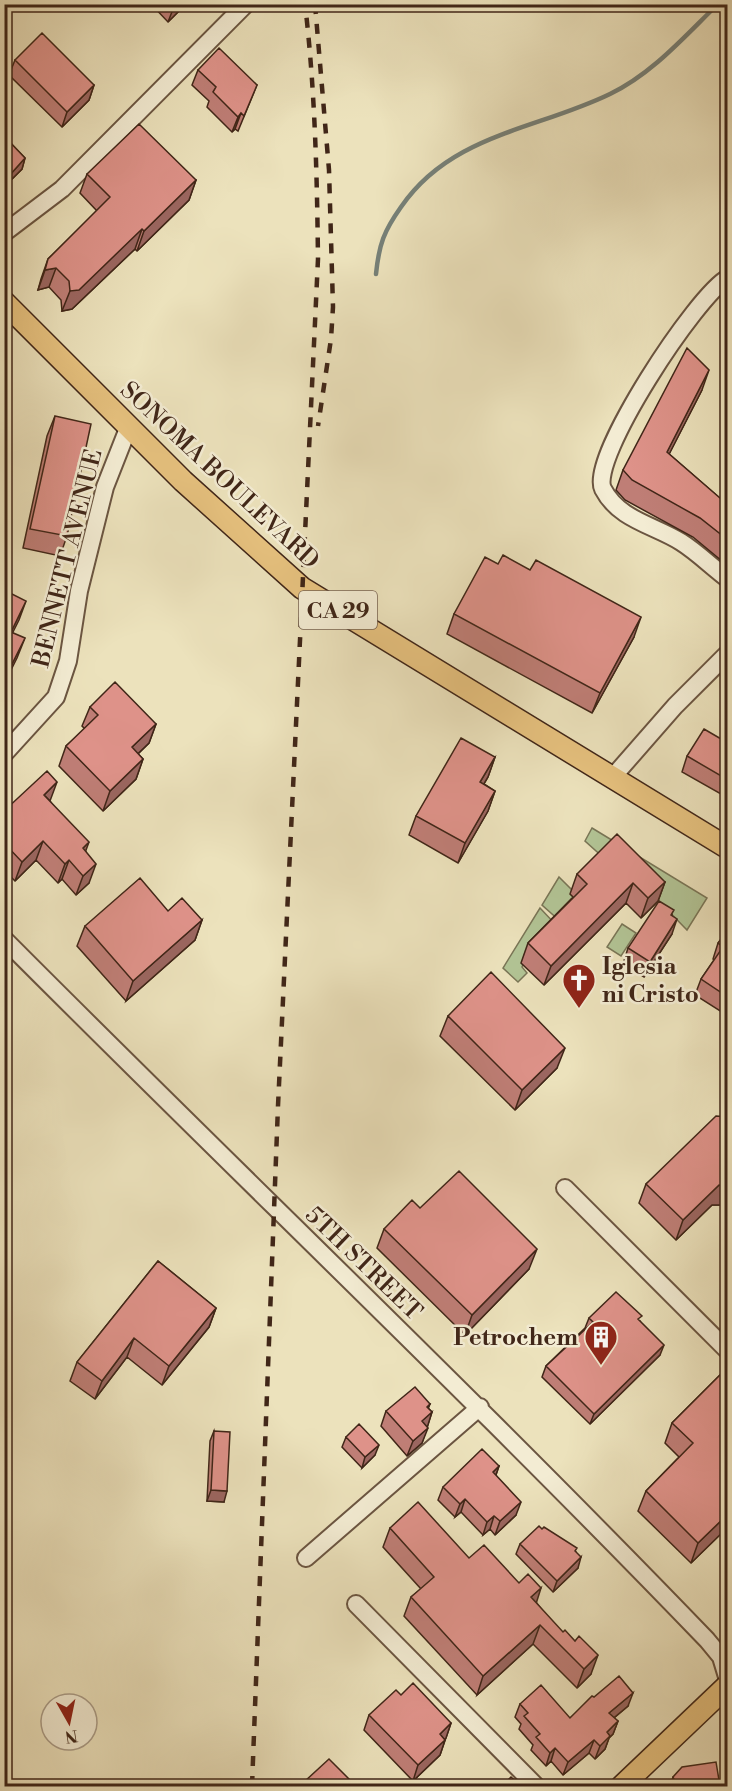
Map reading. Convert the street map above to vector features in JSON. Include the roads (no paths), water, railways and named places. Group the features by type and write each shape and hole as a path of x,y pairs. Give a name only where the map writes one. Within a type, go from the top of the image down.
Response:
{"main road":[{"name":"SONOMA BOULEVARD","path":"4,302 232,528 303,588 728,848"},
{"path":"622,1786 728,1685"}],"street":[{"path":"4,233 62,189 246,4"},
{"path":"728,278 718,283 685,321 651,372 618,436 601,478 603,488 622,513 681,542 728,579"},
{"name":"BENNETT AVENUE","path":"4,754 56,697 68,661 79,591 105,487 129,426"},
{"path":"612,778 675,706 728,653"},
{"name":"5TH STREET","path":"4,939 185,1121 480,1407 707,1640 721,1657 728,1680"},
{"path":"565,1188 728,1351"},
{"path":"306,1558 480,1407"},
{"path":"356,1604 536,1786"}],"waterway":[{"path":"376,274 383,238 395,216 421,183 444,164 496,137 582,106 625,86 667,54 718,4"}],"railway":[{"path":"252,1786 278,1106 318,259 315,132 305,4"},
{"path":"315,4 329,170 333,307 331,339 318,426"}],"place":[{"name":"Iglesia ni Cristo","path":"579,1009"},
{"name":"Petrochem","path":"601,1366"}]}
